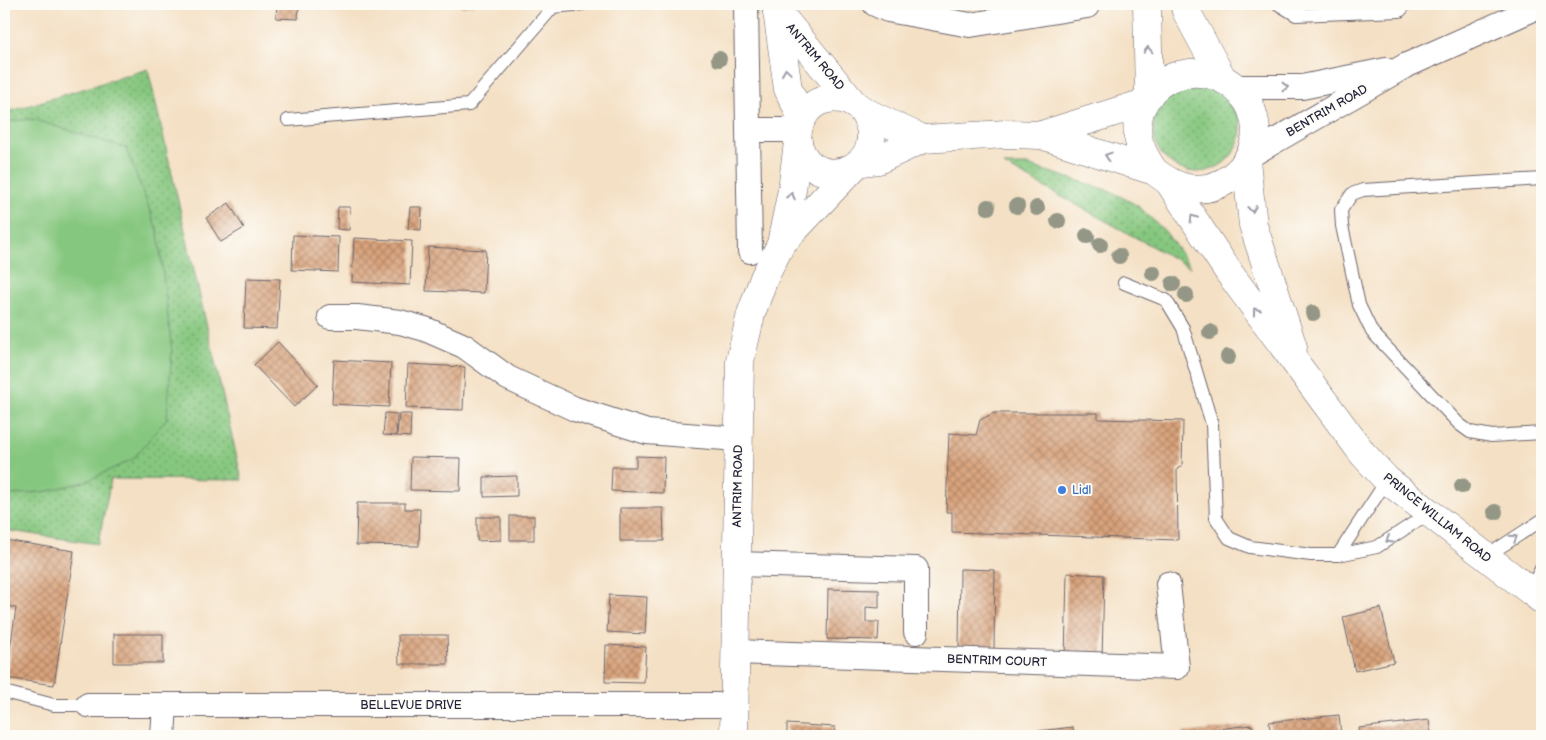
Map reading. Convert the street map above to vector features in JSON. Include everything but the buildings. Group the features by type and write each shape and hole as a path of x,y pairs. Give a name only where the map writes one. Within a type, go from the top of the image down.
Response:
{"main road":[{"path":"1147,4 1146,99 1138,120 1138,138 1143,156 1162,177"},
{"path":"923,139 858,106 831,98 820,100 809,108 799,130 802,153 809,162 819,169 830,173 841,172 857,165 878,160 923,139 1006,134 1041,135 1162,177 1187,188 1206,188 1224,182 1239,172 1248,158 1255,138 1255,120 1248,102 1229,82 1186,11 1184,4"},
{"name":"ANTRIM ROAD","path":"776,8 858,106"},
{"name":"ANTRIM ROAD","path":"734,736 740,361 750,314 764,278 781,244 792,190 799,130 788,90 776,8"},
{"path":"1041,135 1146,99 1168,78 1185,72 1202,72 1229,82"},
{"path":"857,165 868,152 872,141 872,130 858,106"},
{"name":"PRINCE WILLIAM ROAD","path":"1248,158 1254,225 1285,327 1305,379"},
{"name":"ANTRIM ROAD","path":"781,244 857,165"},
{"name":"PRINCE WILLIAM ROAD","path":"1162,177 1305,379 1363,454 1387,480 1536,595"}],"street":[{"path":"746,4 750,251"},
{"path":"875,4 888,10 970,25 1087,6"},
{"name":"BENTRIM ROAD","path":"1488,30 1516,4"},
{"name":"BENTRIM ROAD","path":"1248,158 1405,66 1542,5"},
{"name":"BENTRIM ROAD","path":"1229,82 1302,87 1405,66"},
{"path":"748,130 799,130"},
{"path":"330,318 357,317 392,321 425,329 464,346 508,378 575,409 647,432 738,439"},
{"path":"737,564 916,569 916,632"},
{"name":"BENTRIM COURT","path":"735,652 1177,666 1168,584"},
{"name":"BELLEVUE DRIVE","path":"88,705 734,705"},
{"path":"163,736 165,705"}],"lane":[{"path":"288,120 469,105 553,7 583,4"},
{"path":"1278,4 1296,15 1400,11 1406,4"},
{"path":"1542,179 1363,190 1352,194 1341,210 1342,226 1358,305 1364,319 1382,344 1459,424 1470,432 1492,436 1542,433"},
{"path":"1124,283 1166,300 1183,328 1212,424 1216,518 1229,538 1250,547 1311,555 1338,555 1377,547 1429,513"},
{"path":"1338,555 1387,480"},
{"path":"1485,557 1542,520"},
{"path":"1536,595 1542,567"},
{"path":"4,692 54,704 88,705"}],"green space":[{"path":"148,69 242,480 111,479 98,544 4,530 4,113"},
{"path":"1197,84 1214,87 1228,97 1238,111 1241,128 1238,145 1228,159 1214,169 1197,172 1180,169 1166,159 1156,145 1153,128 1156,111 1166,97 1180,87"},
{"path":"32,119 126,148 158,232 172,351 167,418 133,459 87,481 48,491 4,496 4,122"},
{"path":"1004,165 1027,165 1111,191 1138,206 1165,231 1191,268"}],"place":[{"name":"Lidl","path":"1062,490"}]}
